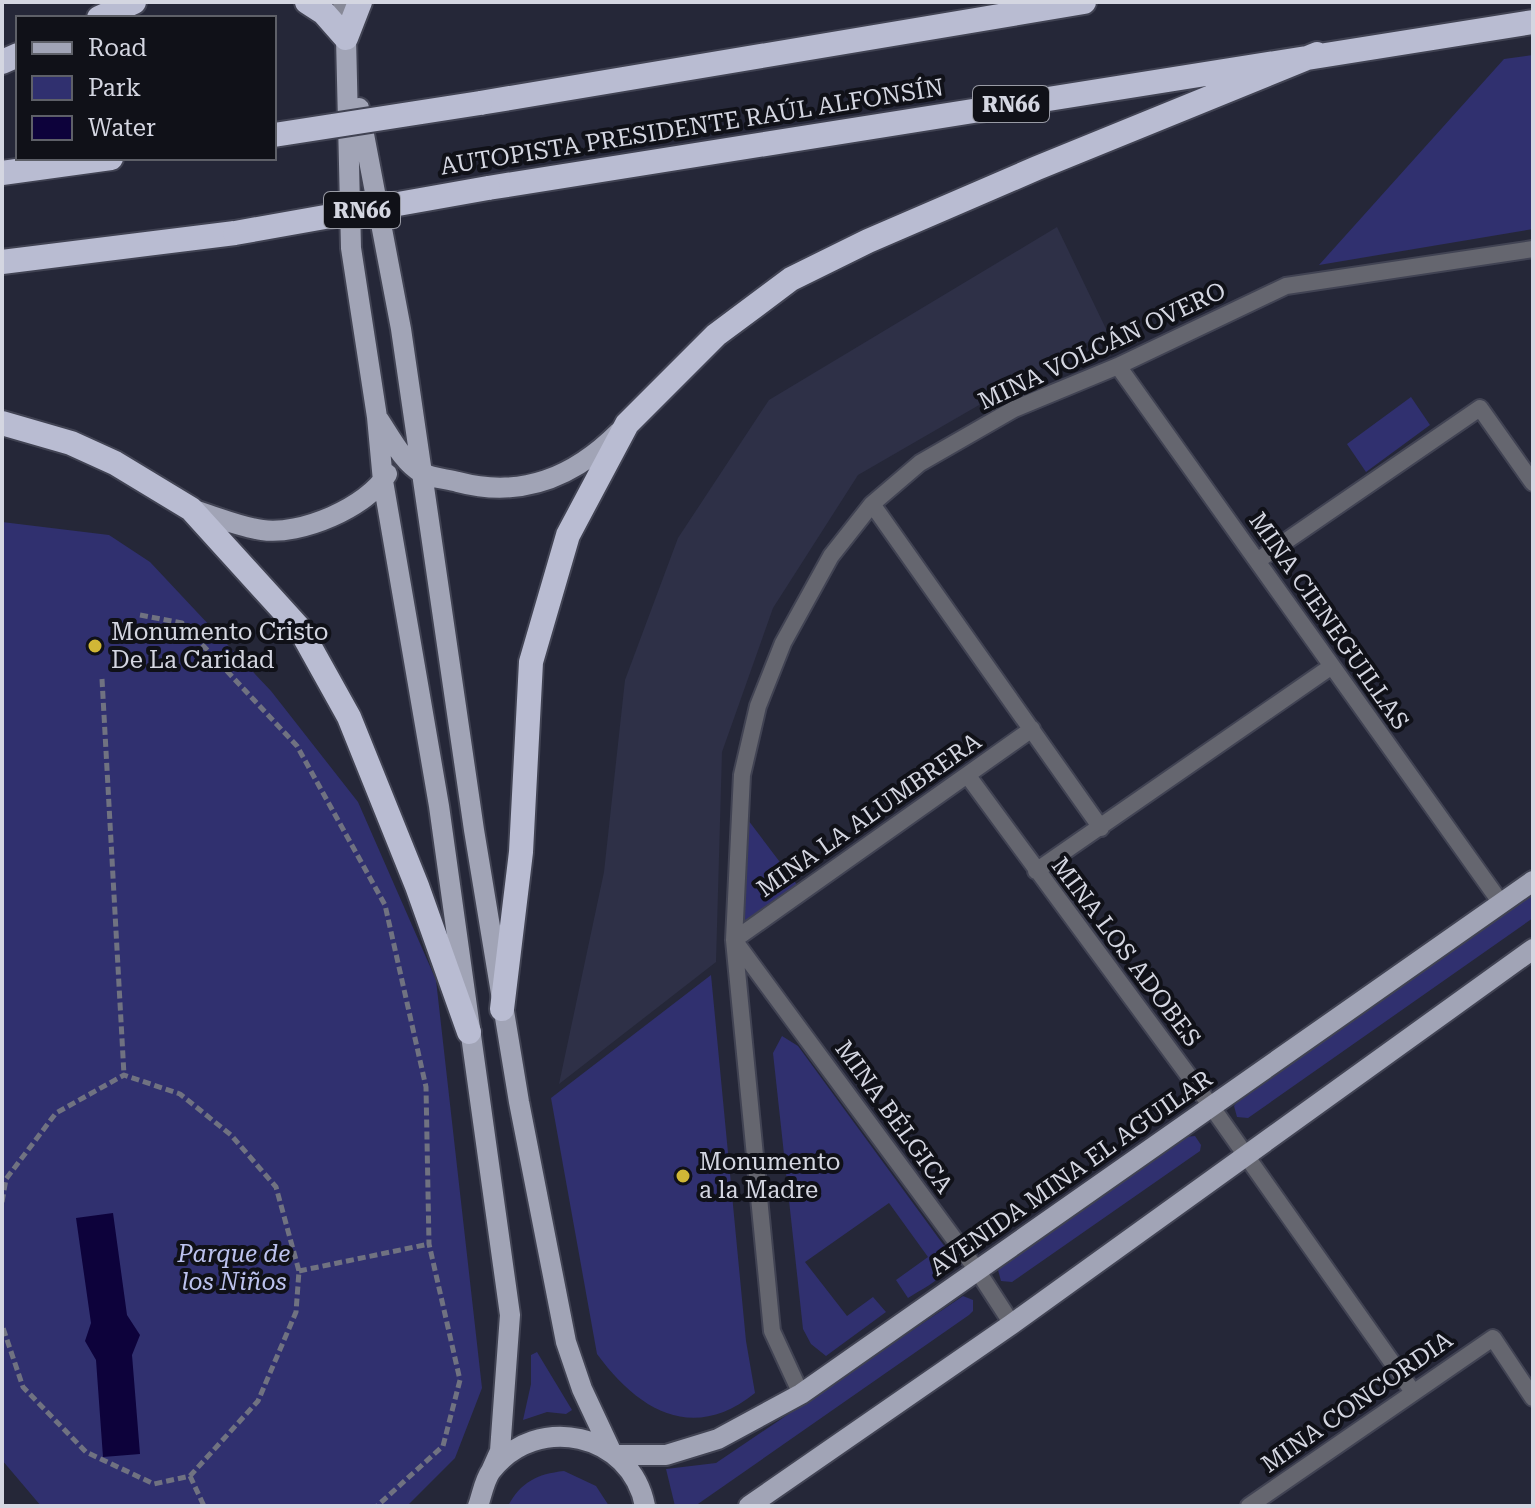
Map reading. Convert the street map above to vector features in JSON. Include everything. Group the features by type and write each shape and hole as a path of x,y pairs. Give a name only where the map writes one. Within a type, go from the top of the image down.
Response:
{"highway":[{"path":"103,16 134,2"},
{"path":"307,2 324,13 346,38 360,2"},
{"path":"276,135 1084,2"},
{"name":"AUTOPISTA PRESIDENTE RAÚL ALFONSÍN","path":"2,262 235,233 488,188 1533,22"},
{"path":"502,1009 521,852 531,662 568,535 627,424 716,335 791,279 868,241 1037,168 1317,54"},
{"path":"2,173 96,160"},
{"path":"2,423 71,443 115,463 191,509 300,629 325,668 349,717 417,886 469,1032"}],"main road":[{"path":"341,2 401,329 502,1009 566,1342 582,1389 614,1453 636,1479 645,1506"},
{"path":"346,38 351,248 377,417 383,481 439,806 510,1315 500,1451 471,1506"},
{"path":"191,509 264,531 303,526 341,513 383,481 400,451 411,409"},
{"path":"377,417 400,451 422,473 501,490 543,483 577,468 627,424"},
{"name":"AVENIDA MINA EL AGUILAR","path":"614,1453 666,1455 718,1439 801,1394 1533,881"},
{"path":"749,1506 1012,1324 1533,949"},
{"path":"478,1506 488,1477 513,1451 539,1439 567,1436 589,1438 614,1453"}],"street":[{"name":"MINA VOLCÁN OVERO","path":"801,1394 772,1331 734,940 742,775 758,706 783,643 831,556 872,504 920,463 1014,409 1118,366 1286,286 1533,249"},
{"name":"MINA CIENEGUILLAS","path":"1118,366 1501,903"},
{"path":"1257,561 1480,408 1533,483"},
{"path":"872,504 1101,828"},
{"path":"1036,871 1332,666"},
{"name":"MINA LA ALUMBRERA","path":"734,940 1032,729"},
{"name":"MINA LOS ADOBES","path":"968,776 1211,1106 1413,1392"},
{"name":"MINA BÉLGICA","path":"734,940 977,1270 1012,1324"},
{"name":"MINA CONCORDIA","path":"1249,1506 1493,1338 1533,1398"}],"path":[{"path":"140,615 182,623 297,746 385,905 426,1087 429,1244 460,1380 443,1446 377,1506"},
{"path":"102,679 124,1075"},
{"path":"2,1202 6,1179 56,1113 124,1075 180,1094 231,1135 276,1187 299,1271 296,1312 258,1401 190,1476 154,1484 86,1452 23,1387 2,1325"},
{"path":"299,1271 429,1244"},
{"path":"190,1476 204,1506"}],"shaded area":[{"path":"1057,227 1107,331 858,475 773,608 722,752 716,962 559,1084 604,872 625,680 678,538 769,400"}],"green space":[{"path":"1533,55 1533,229 1319,265 1504,59"},
{"path":"1411,397 1430,425 1366,472 1347,444"},
{"name":"Parque de los Niños","path":"2,522 109,535 150,562 271,691 358,802 436,980 482,1388 455,1458 407,1506 41,1506 2,1460"},
{"path":"745,816 798,886 739,926"},
{"path":"1533,894 1533,918 1248,1118 1237,1117 1234,1106 1237,1102"},
{"path":"711,975 746,1341 755,1393 732,1408 710,1416 689,1418 668,1414 649,1405 613,1374 597,1354 551,1098"},
{"path":"782,1036 798,1046 948,1251 949,1260 943,1274 908,1298 896,1280 928,1257 889,1203 805,1262 847,1316 873,1297 886,1312 826,1356 811,1344 803,1329 773,1053"},
{"path":"1195,1136 1201,1145 1200,1151 1012,1282 1001,1281 998,1270 1001,1265 1184,1137"},
{"path":"963,1296 973,1300 973,1311 969,1315 695,1506 675,1506 666,1469 716,1463"},
{"path":"537,1352 572,1410 566,1414 547,1412 523,1420 531,1384 531,1355"},
{"path":"564,1471 596,1486 609,1506 508,1506 524,1485 546,1474"}],"water":[{"path":"113,1213 127,1315 140,1335 132,1355 140,1454 103,1457 96,1360 85,1341 91,1323 76,1218"}],"place":[{"name":"Monumento Cristo De La Caridad","path":"95,646"},
{"name":"Monumento a la Madre","path":"683,1176"}]}
